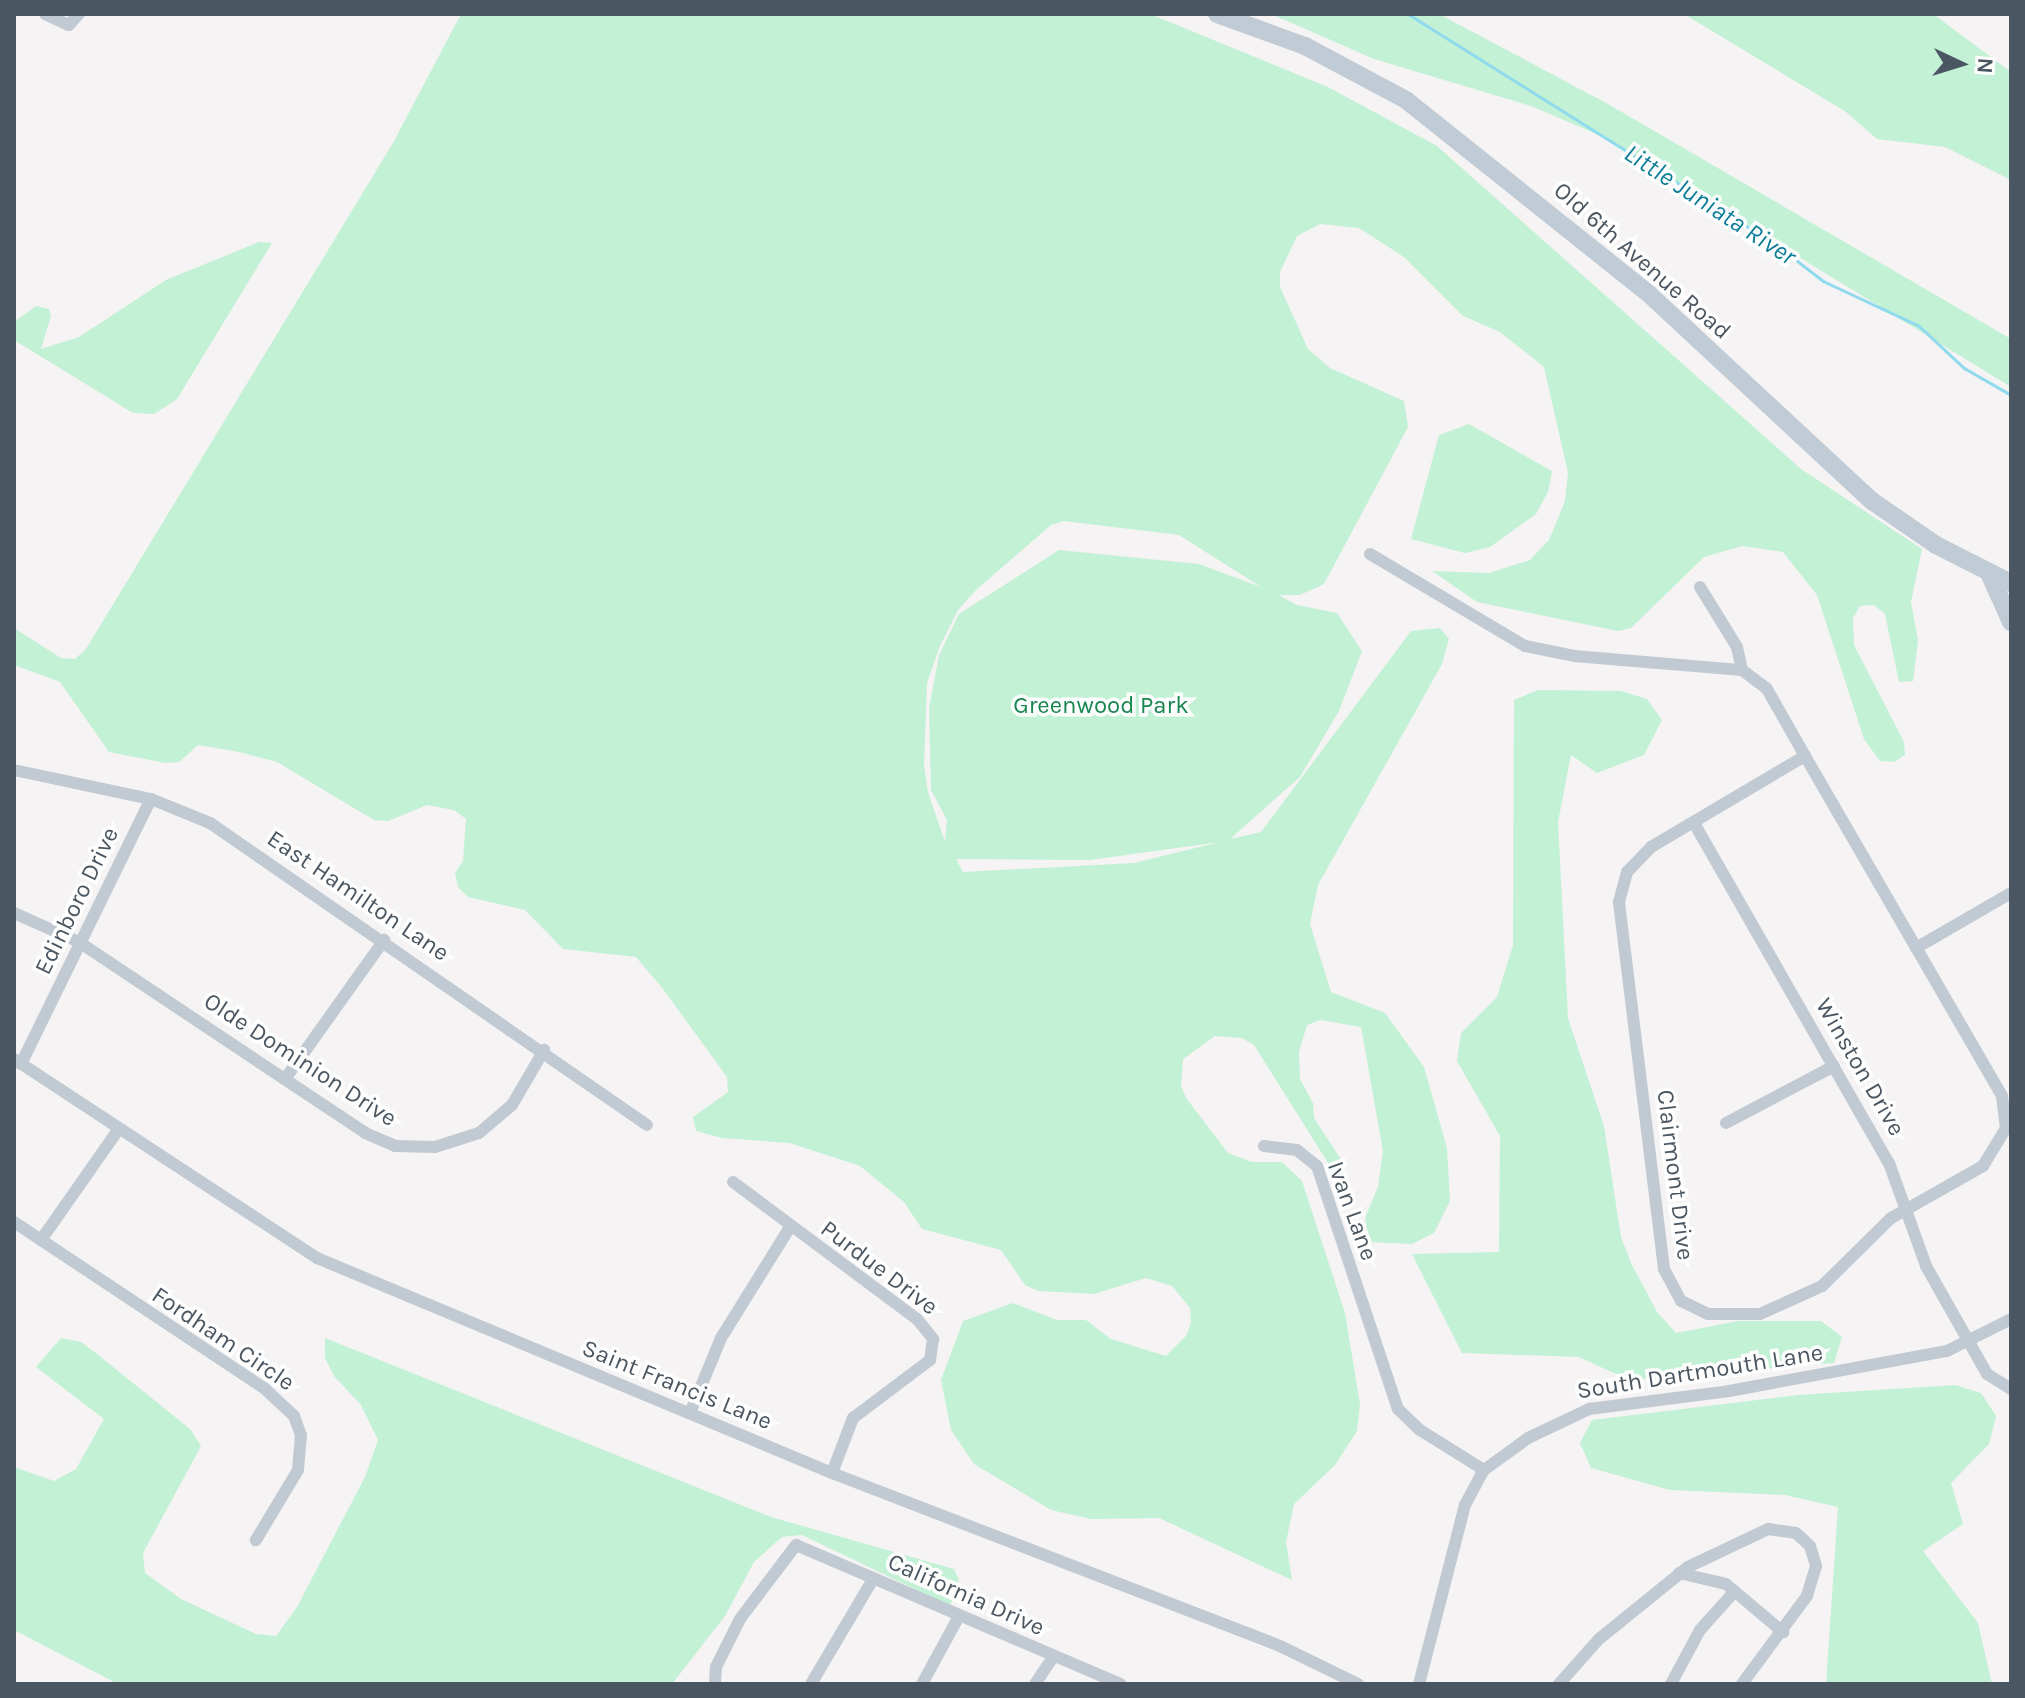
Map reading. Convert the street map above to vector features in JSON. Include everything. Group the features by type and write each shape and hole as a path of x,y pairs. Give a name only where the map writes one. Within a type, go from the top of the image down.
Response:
{"main road":[{"name":"Old 6th Avenue Road","path":"1217,14 1332,58 1415,107 1649,294 1858,490 1917,533 2011,583"},
{"path":"1989,573 2011,622"}],"street":[{"path":"45,14 69,25 79,14"},
{"path":"1370,554 1525,646 1574,656 1742,670"},
{"name":"Clairmont Drive","path":"1700,587 1737,647 1742,670 1767,689 2002,1096 2006,1128 1983,1166 1904,1210 1822,1286 1790,1305 1730,1317 1692,1309 1670,1288 1619,902 1636,860 1805,756"},
{"name":"East Hamilton Lane","path":"14,770 151,799 210,823 544,1050 647,1125"},
{"name":"Edinboro Drive","path":"17,1062 151,799"},
{"name":"Winston Drive","path":"1694,823 1889,1163 1920,1252 1969,1342 1987,1374 2011,1389"},
{"path":"1916,948 2011,893"},
{"name":"Olde Dominion Drive","path":"14,913 79,942 365,1133 395,1146 435,1147 479,1133 512,1105 544,1050"},
{"path":"285,1079 384,940"},
{"name":"Saint Francis Lane","path":"17,1062 317,1258 832,1473 1280,1646 1358,1684"},
{"path":"1726,1123 1834,1066"},
{"path":"41,1240 118,1130"},
{"name":"Ivan Lane","path":"1264,1146 1297,1150 1317,1166 1398,1409 1420,1430 1484,1470"},
{"name":"Purdue Drive","path":"733,1182 917,1319 933,1339 934,1350 922,1368 853,1418 832,1473"},
{"name":"Fordham Circle","path":"14,1222 264,1388 294,1416 301,1435 298,1470 256,1540"},
{"path":"690,1413 728,1325 790,1227"},
{"name":"South Dartmouth Lane","path":"1419,1684 1465,1505 1484,1470 1538,1431 1589,1409 1729,1391 1947,1351 2011,1319"},
{"path":"1559,1684 1599,1639 1679,1573 1768,1529 1796,1533 1810,1546 1816,1566 1807,1596 1746,1683"},
{"name":"California Drive","path":"715,1684 716,1667 740,1619 796,1545 1120,1684"},
{"path":"1679,1573 1735,1591 1783,1632"},
{"path":"811,1684 873,1579"},
{"path":"1671,1684 1700,1630 1735,1591"},
{"path":"922,1684 959,1616"},
{"path":"1035,1684 1053,1657"}],"green space":[{"name":"Greenwood Park","path":"461,14 1150,14 1328,87 1437,146 1801,469 1922,549 1911,602 1918,640 1913,681 1899,682 1885,614 1874,605 1860,606 1853,618 1854,645 1904,742 1905,755 1894,762 1880,761 1864,739 1817,595 1783,552 1742,546 1704,557 1631,628 1618,631 1477,602 1432,571 1489,573 1530,560 1549,540 1565,501 1568,473 1544,367 1500,332 1463,316 1404,257 1359,228 1320,224 1297,236 1280,272 1280,287 1308,349 1330,368 1404,401 1408,427 1324,584 1300,595 1278,595 1297,605 1337,613 1362,651 1339,711 1300,777 1230,839 1261,832 1411,631 1440,628 1449,639 1442,664 1318,885 1310,924 1331,992 1385,1013 1424,1067 1447,1148 1450,1201 1434,1233 1412,1244 1369,1242 1365,1218 1378,1187 1383,1151 1361,1027 1320,1020 1307,1025 1299,1052 1300,1079 1313,1103 1314,1118 1344,1164 1335,1174 1254,1045 1242,1038 1215,1036 1183,1059 1181,1085 1186,1098 1228,1153 1252,1162 1282,1162 1302,1181 1345,1313 1360,1404 1357,1431 1335,1465 1294,1504 1286,1542 1292,1580 1159,1518 1091,1519 1051,1510 974,1464 951,1430 941,1380 963,1321 1013,1303 1057,1320 1086,1320 1111,1339 1166,1356 1186,1336 1191,1323 1190,1308 1172,1286 1146,1278 1094,1294 1038,1291 1025,1285 1001,1250 922,1229 904,1202 860,1166 790,1143 722,1138 696,1131 693,1117 728,1092 727,1077 663,989 636,957 563,949 525,910 468,897 458,887 455,873 463,861 466,819 454,810 427,805 388,821 374,820 277,762 239,752 198,745 179,762 165,763 109,752 60,682 14,665 14,628 61,658 75,659 86,649 393,143","holes":["1064,521 1179,535 1261,587 1199,564 1059,550 959,614 939,655 929,708 931,790 947,820 945,842 928,792 924,765 927,683 940,646 958,610 976,590 1051,525","1220,842 1134,863 963,872 956,859 1090,860"]},
{"path":"1271,14 1439,14 1608,104 2011,339 2011,387 1603,137 1531,106 1374,59"},
{"path":"1684,14 1933,14 2011,72 2011,180 1945,147 1877,139 1846,112"},
{"path":"259,242 272,243 177,399 154,414 133,413 14,340 14,322 36,306 49,309 51,316 41,349 79,337 166,280"},
{"path":"1469,424 1552,471 1548,492 1536,514 1490,547 1465,553 1411,539 1439,435"},
{"path":"1538,690 1621,691 1647,699 1662,720 1644,755 1597,773 1571,755 1558,822 1568,1018 1604,1126 1621,1237 1631,1263 1657,1312 1676,1333 1738,1321 1821,1321 1842,1337 1834,1363 1629,1380 1579,1357 1462,1353 1412,1254 1499,1252 1500,1136 1457,1061 1461,1033 1497,997 1513,945 1514,700"},
{"path":"61,1338 81,1342 97,1354 190,1429 201,1446 143,1553 145,1573 181,1599 256,1634 276,1636 297,1607 365,1477 378,1440 361,1405 334,1376 325,1358 325,1338 771,1517 954,1569 959,1580 950,1606 802,1535 782,1537 754,1562 725,1616 672,1684 118,1684 14,1630 14,1467 54,1481 76,1469 104,1419 36,1367"},
{"path":"1955,1385 1981,1393 1996,1416 1989,1444 1951,1483 1963,1524 1923,1551 1978,1623 1992,1684 1826,1684 1838,1507 1785,1495 1670,1490 1591,1468 1580,1443 1592,1420 1798,1395"}],"waterway":[{"name":"Little Juniata River","path":"1408,14 1775,244 1823,281 1919,326 1964,368 2011,395"}]}
